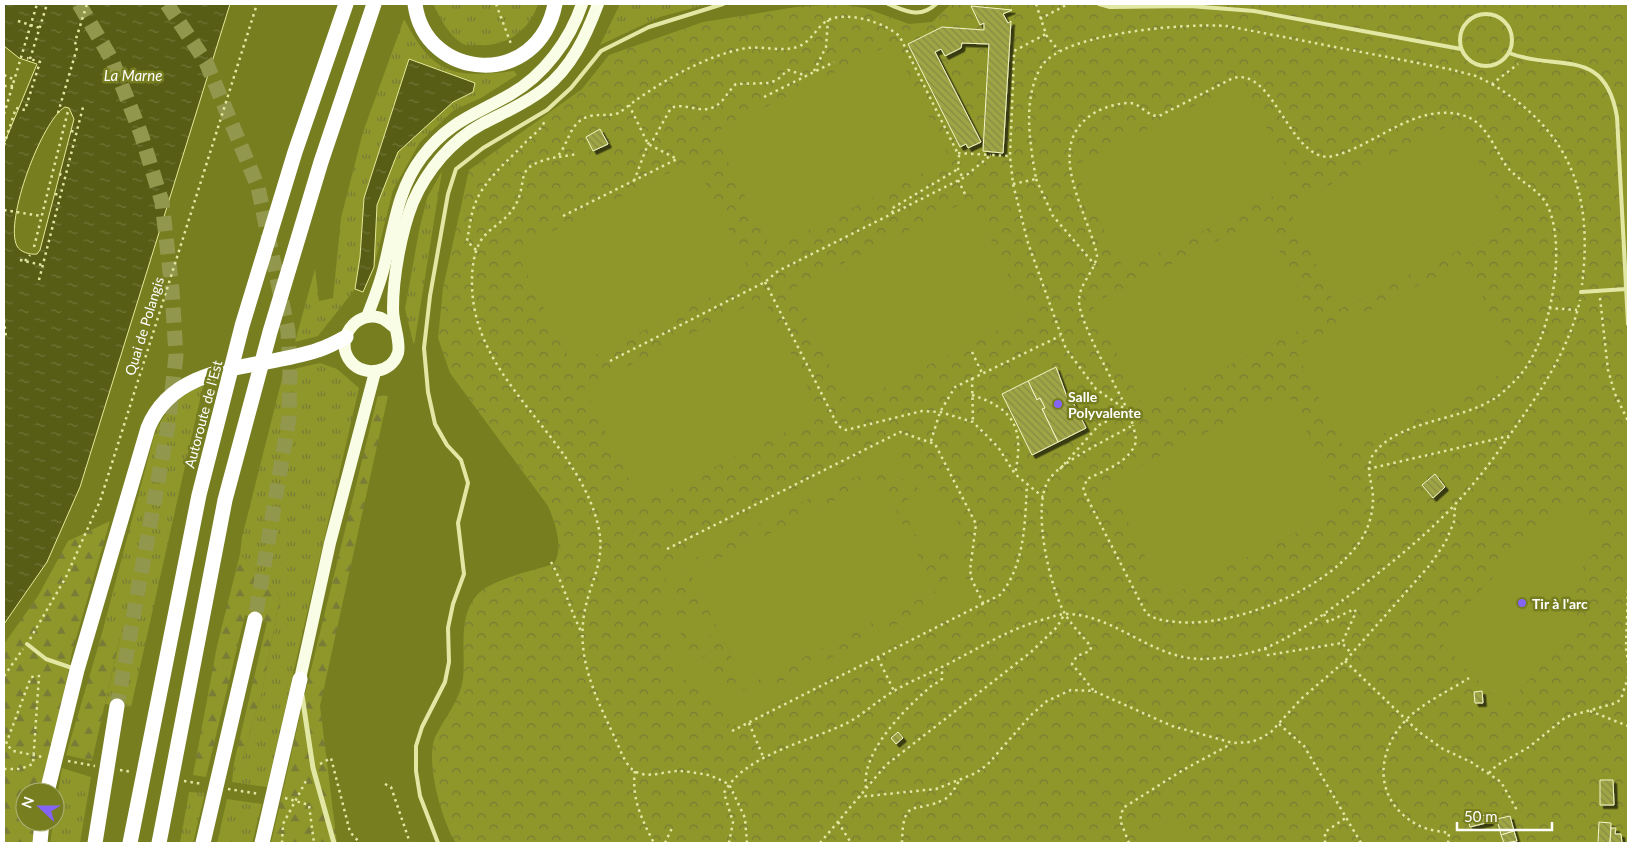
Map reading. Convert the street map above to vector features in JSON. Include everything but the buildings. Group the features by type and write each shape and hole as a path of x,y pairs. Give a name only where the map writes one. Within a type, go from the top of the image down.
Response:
{"highway":[{"name":"Autoroute de l’Est","path":"130,843 198,495 242,326 295,152 346,4"},
{"path":"159,843 225,500 270,332 307,209 374,4"},
{"path":"414,4 423,29 443,53 474,65 508,62 524,55 542,38 549,25 555,4"},
{"path":"49,782 77,670 151,420 169,396 185,384 200,377 318,350 346,337"},
{"path":"202,843 255,619"},
{"path":"262,843 300,679"},
{"path":"95,843 117,706"}],"main road":[{"path":"568,33 574,4"},
{"path":"367,317 382,278 401,195 408,179 423,156 443,134 462,119 510,95 528,83 546,66 575,24 582,4"},
{"path":"394,327 382,318 367,317 354,324 346,337 345,350 351,362 362,370 374,372 388,366 397,355 399,340 394,327 393,294 405,230 413,204 424,181 448,150 465,135 526,102 554,80 574,56 598,4"},
{"path":"300,679 330,544 374,372"}],"street":[{"path":"300,679 313,768 334,843"}],"lane":[{"path":"438,843 420,796 416,771 416,746 422,727 445,682 449,662 448,628 453,604 464,574 458,523 468,483 461,460 447,445 435,424 424,348 430,296 448,194 456,169 483,148 548,110 571,88 601,51 650,27 723,4"},
{"path":"888,4 907,12 916,13 928,11 936,4"},
{"path":"1099,4 1110,6 1190,6 1271,13 1461,50 1472,63 1480,66 1497,64 1509,53 1512,44 1509,28 1504,21 1488,14 1479,15 1465,25 1461,32 1461,50"},
{"path":"1509,53 1524,59 1576,64 1591,70 1609,89 1617,117 1628,324"},
{"path":"1581,292 1626,290"},
{"path":"27,644 46,660 77,670"}],"path":[{"path":"4,114 37,4"},
{"path":"4,145 16,108 25,110 40,62 28,59 40,28 46,4"},
{"path":"58,113 77,48 75,42 87,4"},
{"name":"Quai de Polangis","path":"4,676 27,644 66,577 100,502 257,4"},
{"path":"1036,4 1046,34 1059,51"},
{"path":"1040,18 1068,4"},
{"path":"557,157 574,126 580,120 594,115 613,115 656,85 732,51 749,48 796,47 803,44 828,20 839,16 850,16 895,32 958,153 958,169 962,178"},
{"path":"813,73 826,47 828,20"},
{"path":"18,21 40,28"},
{"path":"729,843 733,822 724,796 729,784 764,759 796,743 846,723 894,691 1015,628 1065,614 1095,620 1156,649 1185,658 1222,658 1265,648 1324,614 1376,575 1455,504 1485,470 1551,371 1578,310 1586,255 1584,211 1569,164 1557,143 1530,112 1514,98 1476,76 1449,68 1220,26 1191,25 1134,31 1099,38 1059,51 1042,65 1037,76 1030,104 1030,140 1036,179 1044,200 1053,216 1094,265"},
{"path":"1046,34 1014,51 1010,156 1012,184 1025,235 1066,349 1092,386 1128,410"},
{"path":"1492,84 1524,59"},
{"path":"764,97 834,62"},
{"path":"634,181 648,144 653,140 669,111 675,107 710,108 720,102 736,84 769,83 778,80 788,70 806,76"},
{"path":"4,75 15,80"},
{"path":"1242,77 1257,84 1268,94 1295,136 1325,157 1335,156 1424,116 1449,113 1474,120 1488,134 1509,169 1540,195 1547,206 1554,228 1555,254 1555,274 1549,308 1528,366 1505,390 1478,407 1416,427 1398,436 1375,452 1368,469 1373,500 1370,519 1363,536 1350,552 1310,584 1280,601 1235,618 1200,623 1159,620 1146,613 1083,490 1083,485 1087,480 1120,463 1131,452 1136,440 1134,425 1128,410 1079,308 1082,286 1094,265 1096,251 1071,175 1068,158 1071,141 1079,126 1100,110 1128,103 1139,107 1152,116 1159,116 1233,78 1242,77"},
{"path":"4,86 13,86"},
{"path":"563,216 676,159 648,144 629,105"},
{"path":"39,280 83,107"},
{"path":"476,250 468,241 473,209 478,197 488,182 533,134 542,127 548,110"},
{"path":"34,247 68,111"},
{"path":"71,131 77,132"},
{"path":"958,153 1010,156"},
{"path":"577,154 535,162 527,168 512,210 484,236 476,250 472,273 473,298 485,342 501,372 552,437 574,470 586,492 597,523 600,549 597,575 583,617 583,655 593,689 626,762 636,772 645,775 678,771 705,774 729,784 745,818 747,843"},
{"path":"610,361 765,282 778,271 962,178 991,155"},
{"path":"893,213 891,209 958,169"},
{"path":"59,174 65,176"},
{"path":"1012,184 1036,179"},
{"path":"958,180 965,194"},
{"path":"55,194 60,195"},
{"path":"4,210 41,216"},
{"path":"25,261 30,255"},
{"path":"20,260 42,265"},
{"path":"765,282 838,426 846,430 922,411 940,412 973,422 998,447 1015,474 1043,497"},
{"path":"1599,291 1608,370 1615,394 1628,421"},
{"path":"1549,308 1578,310"},
{"path":"4,320 6,337"},
{"path":"931,441 940,412 955,386 1060,336"},
{"path":"972,352 982,373"},
{"path":"972,378 973,422"},
{"path":"972,395 1003,408 1014,424 1018,444 1015,474"},
{"path":"1094,691 1072,664 1077,656 1087,652 1091,647 1065,614 1053,584 1042,519 1043,497 1049,479 1099,424 1128,410"},
{"path":"1060,469 1134,425"},
{"path":"667,549 900,432 931,441 935,444 976,524 970,570 972,580 984,605"},
{"path":"1368,469 1509,436"},
{"path":"732,731 984,605 1000,595 1012,578 1023,538 1027,484"},
{"path":"858,797 936,789 976,773 988,764 1030,716 1048,701 1071,690 1094,691 1172,726 1233,743 1252,742 1271,732 1302,699 1351,654 1439,553 1454,522 1455,504"},
{"path":"551,562 567,594 574,619 583,635"},
{"path":"1628,590 1626,607 1628,663"},
{"path":"1324,614 1328,622 1354,609 1356,612 1342,643"},
{"path":"820,843 858,797 899,754 1031,652 1057,627 1065,614"},
{"path":"1342,643 1351,654"},
{"path":"1265,648 1268,655 1342,643"},
{"path":"878,658 894,691"},
{"path":"1345,660 1419,732 1443,749 1489,773 1501,782 1518,812"},
{"path":"866,788 867,773 881,740 897,718 931,686 942,679 942,667"},
{"path":"4,769 20,769 33,764 39,676 32,677 6,740 8,748 13,751"},
{"path":"1489,773 1496,766 1529,747 1566,717 1616,703 1621,699 1628,677"},
{"path":"1448,843 1449,833 1428,829 1406,818 1387,792 1382,769 1384,757 1406,720 1469,678"},
{"path":"1589,710 1628,726"},
{"path":"749,723 764,759"},
{"path":"1279,724 1304,746 1361,843"},
{"path":"1129,843 1120,820 1123,808 1183,770 1233,743"},
{"path":"282,843 283,824 313,768 331,758 350,832 360,843"},
{"path":"636,772 634,786 637,808 654,843"},
{"path":"902,843 902,825 908,812 914,808 945,799 960,780"},
{"path":"385,784 391,787 410,843"},
{"path":"292,800 309,805 314,843"},
{"path":"1325,843 1325,832 1347,817"},
{"path":"838,822 852,843"},
{"path":"664,843 672,828"}],"green space":[{"path":"433,4 538,4 529,22 516,35 507,40 489,45 466,45 453,36"},
{"path":"620,4 708,4 660,17 600,45"},
{"path":"839,4 865,8 909,24 932,22 951,4 1628,4 1628,843 456,843 445,821 437,792 432,748 435,737 455,702 461,687 464,669 464,636 467,614 477,595 483,590 502,580 554,564 558,550 556,527 548,506 450,373 438,338 443,288 469,170 582,89 609,55 703,22 796,7"},
{"path":"404,19 425,52 447,69 460,73 475,74 514,71 517,75 481,98 454,110 420,142 393,190 374,267 363,292 355,289 318,336 295,342 315,269 319,301 333,298 341,218 363,132"},
{"path":"893,43 950,159 771,249 714,133"},
{"path":"1244,81 1295,185 1124,270 1073,166"},
{"path":"1458,121 1510,225 1338,310 1287,206"},
{"path":"694,160 752,276 573,366 515,250"},
{"path":"442,171 414,346 405,309 427,198"},
{"path":"971,199 1028,315 849,405 792,289"},
{"path":"1263,218 1315,322 1144,408 1092,304"},
{"path":"1465,262 1517,366 1346,452 1294,348"},
{"path":"763,298 821,414 641,504 584,388"},
{"path":"320,363 337,369 359,388 267,787 232,782 234,763 241,763 262,692 280,596 240,554 242,537 284,371"},
{"path":"203,386 131,707 105,704 120,638 101,637 154,436 162,420 173,405 186,394"},
{"path":"1287,392 1345,508 1166,598 1108,482"},
{"path":"378,395 388,396 320,706 337,843 271,843 304,698"},
{"path":"897,439 903,452 888,459 917,470 933,482 945,475 949,481 938,488 950,505 961,529 965,552 964,574 978,603 731,727 716,698 689,677 675,685 670,679 683,670 666,636 662,618 664,584 671,568 682,553 697,539","holes":["869,473 896,477 909,482 921,490 896,507 900,514 904,512 928,559 951,548 951,567 945,585 935,600 920,613 770,688 741,690 724,685 708,675 701,668 723,654 719,647 696,662 688,650 678,622 676,594 680,580 687,567 698,556 719,542 847,480"]},
{"path":"880,478 936,591 746,686 690,573"},
{"name":"Tir à l'arc","path":"1565,500 1606,538 1577,574 1574,632 1504,707 1436,638"},
{"path":"110,521 72,652 46,782 15,782 15,832 39,832 38,843 4,843 4,644 38,596 68,541"},
{"path":"240,554 280,596 262,692 241,763 234,763 267,622 245,615 206,777 193,775 217,646"},
{"path":"700,607 714,648 703,654 678,618"},
{"path":"101,637 120,637 92,761 66,755"},
{"path":"62,768 91,777 80,843 50,843 52,832 65,832 65,782 60,782"},
{"path":"189,792 205,793 193,843 180,843"},
{"path":"227,799 262,804 252,843 217,843"},
{"path":"1181,818 1184,820 1192,843 1137,843 1136,835"}],"water":[{"name":"La Marne","path":"4,4 230,4 80,487 47,562 4,624 4,144 37,64 19,58 4,46","holes":["65,107 69,108 74,119 40,250 37,254 28,253 18,248 14,233 20,194 36,150 46,131 56,116"]},
{"path":"409,59 475,83 473,92 453,102 398,152 377,205 374,267 363,292 355,289 360,257 364,198"}],"tunnel":[{"path":"79,4 112,60 141,134 162,202 172,290 176,356 168,426 117,706"},
{"path":"167,4 206,62 258,187 288,331 290,367 289,418 255,619"}],"place":[{"name":"Salle Polyvalente","path":"1058,404"},
{"name":"Tir à l'arc","path":"1522,603"}]}
